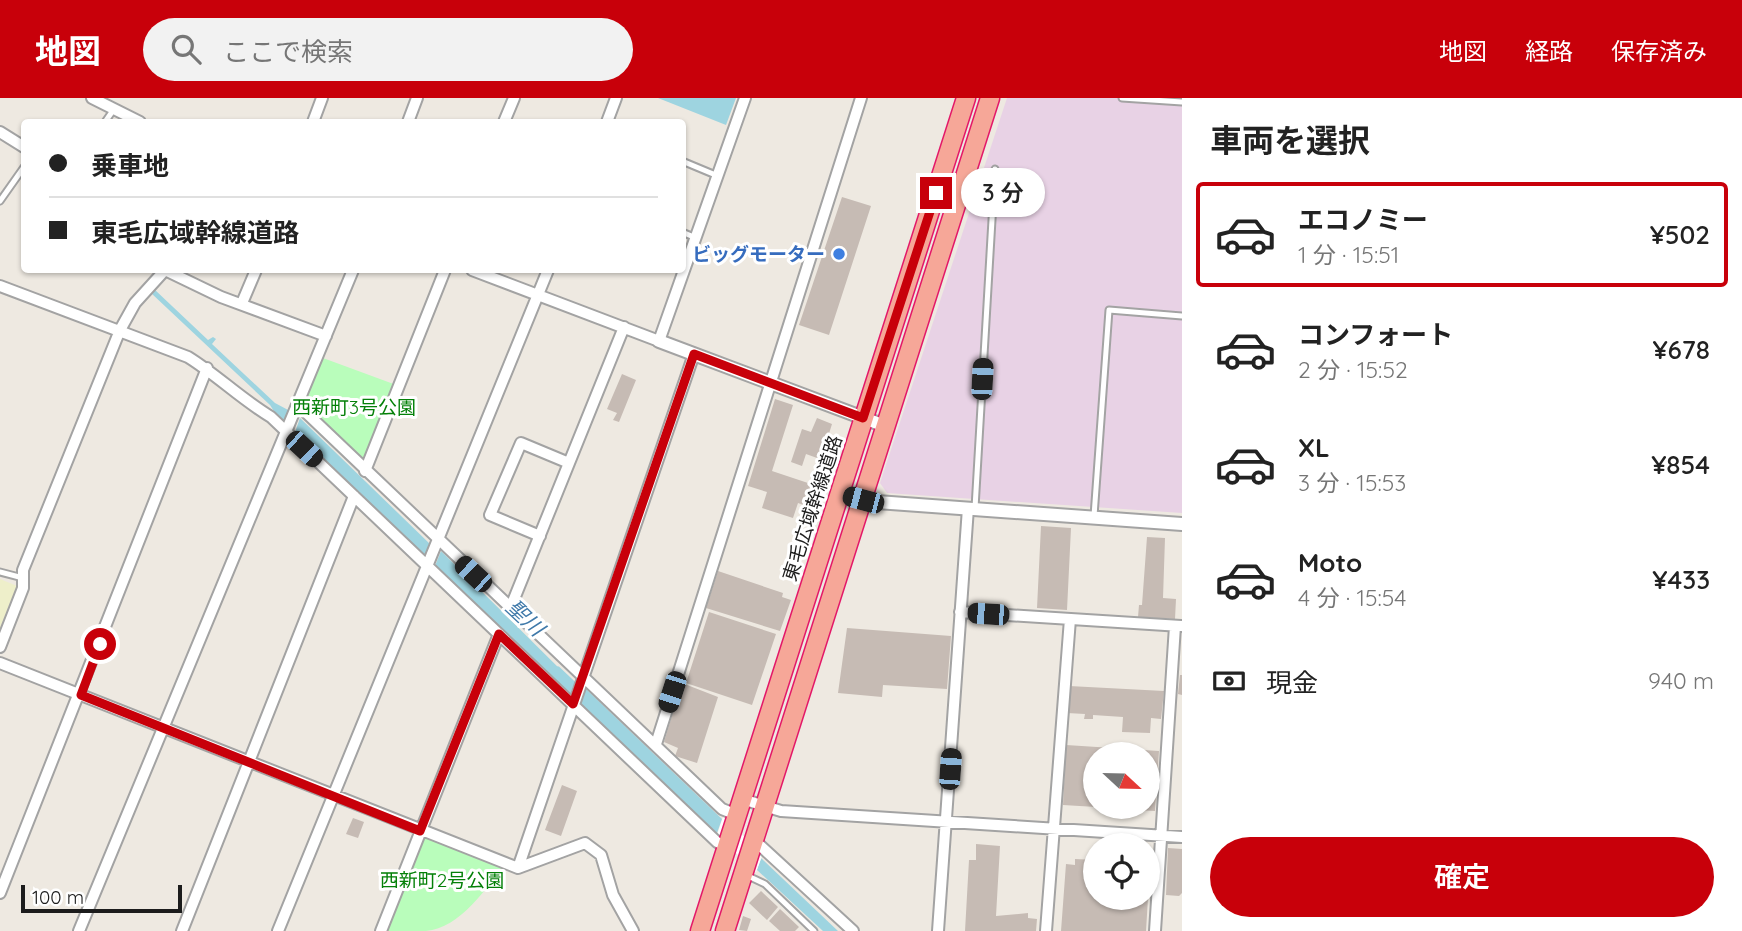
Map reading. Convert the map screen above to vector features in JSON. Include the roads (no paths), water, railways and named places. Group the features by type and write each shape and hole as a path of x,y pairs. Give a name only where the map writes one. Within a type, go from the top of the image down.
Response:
{"highway":[{"name":"東毛広域幹線道路","path":"700,931 966,98"},
{"path":"725,931 989,98"}],"street":[{"path":"92,98 135,119"},
{"path":"314,119 322,98"},
{"path":"409,119 417,98"},
{"path":"505,119 514,98"},
{"path":"608,119 616,98"},
{"path":"686,265 745,98"},
{"path":"656,744 861,98"},
{"path":"0,132 21,145"},
{"path":"0,647 23,588 23,570 120,330 139,299 162,273"},
{"path":"166,273 326,336"},
{"path":"242,303 255,273"},
{"path":"79,931 166,728 352,273"},
{"path":"365,471 445,273"},
{"path":"480,273 885,426"},
{"path":"278,931 547,273"},
{"path":"659,341 683,273"},
{"path":"0,286 188,357 288,431 499,634 574,701 717,842 727,845"},
{"path":"510,609 624,327"},
{"path":"517,868 694,354"},
{"path":"0,894 81,695 206,368"},
{"path":"296,410 365,471 436,542 581,678 656,744 722,809 737,813 764,807 781,811 1182,837"},
{"path":"540,536 490,515 521,443 569,463"},
{"path":"839,494 863,500 1182,524"},
{"path":"182,931 354,496"},
{"path":"938,931 960,612 972,508"},
{"path":"960,612 1178,626 1155,931"},
{"path":"1046,931 1070,619"},
{"path":"381,931 499,634"},
{"path":"0,663 517,868 585,844 601,855 613,895 633,931"},
{"path":"753,842 853,931"}],"lane":[{"path":"1122,98 1182,102"},
{"path":"686,163 718,176"},
{"path":"972,508 995,169"},
{"path":"0,201 21,171"},
{"path":"686,233 696,237"},
{"path":"1094,518 1109,310 1182,316"},
{"path":"0,572 23,578"},
{"path":"744,868 765,884 814,931"}],"water":[{"path":"658,98 736,98 726,125"},
{"path":"154,289 208,340 213,337 216,339 212,344 275,403 290,411 284,427 270,405 151,293"},
{"path":"300,418 430,544 424,558 294,435"},
{"path":"441,551 574,683 570,696 435,566"},
{"path":"586,689 722,819 717,833 580,705"},
{"path":"761,858 838,931 823,931 757,870"}],"waterway":[{"name":"聖川","path":"558,668 578,687"}],"place":[{"name":"ビッグモーター","path":"839,254"}],"park label":[{"name":"西新町3号公園","path":"354,407"},
{"name":"西新町2号公園","path":"442,880"}]}
